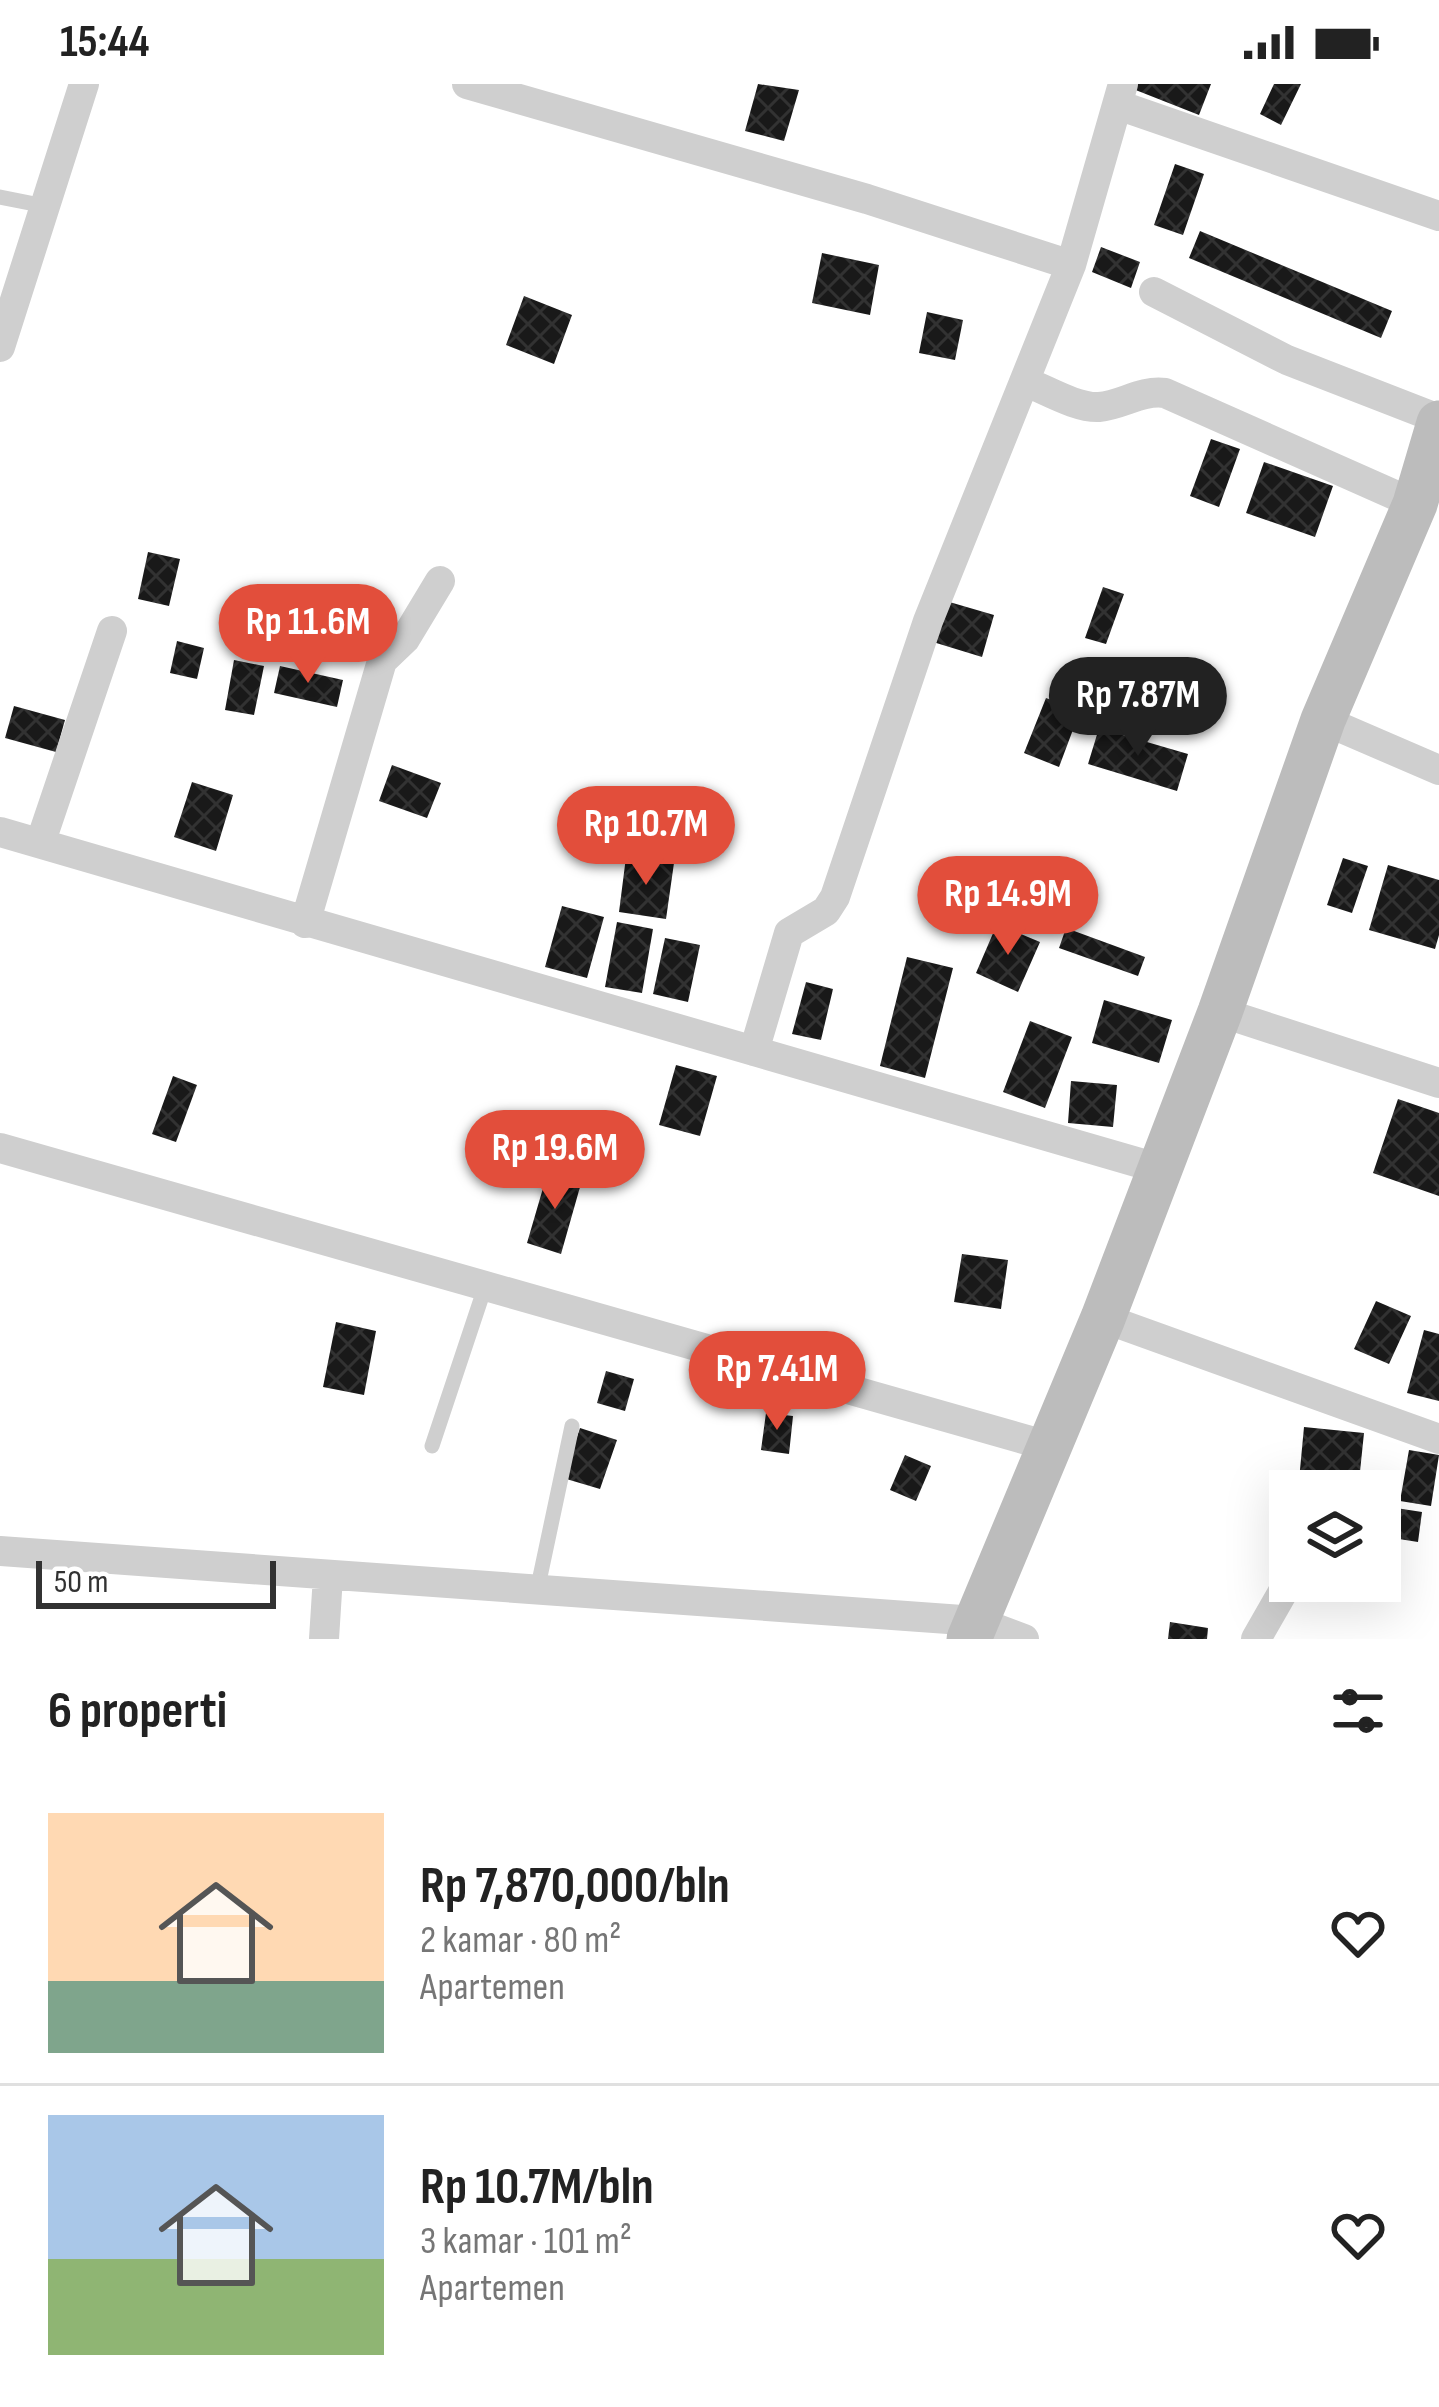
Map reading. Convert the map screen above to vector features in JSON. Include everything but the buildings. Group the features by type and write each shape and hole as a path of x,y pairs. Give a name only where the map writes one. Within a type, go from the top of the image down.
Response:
{"main road":[{"path":"972,1630 1103,1318 1220,1012 1323,720 1415,504 1439,421"}],"street":[{"path":"0,347 84,84"},
{"path":"467,84 867,199 1071,265"},
{"path":"754,1051 789,933 826,910 835,897 928,621 1071,265 1114,92 1439,216"},
{"path":"1154,292 1287,360 1439,421"},
{"path":"1026,382 1088,406 1165,393 1415,504"},
{"path":"305,923 382,662 405,639 440,581"},
{"path":"41,841 112,631"},
{"path":"1323,720 1439,770"},
{"path":"0,832 1157,1168"},
{"path":"1220,1012 1439,1083"},
{"path":"0,1148 1048,1446"},
{"path":"1103,1318 1439,1439"},
{"path":"0,1551 537,1591 972,1630 1024,1639"},
{"path":"324,1639 328,1576"},
{"path":"1256,1639 1277,1602"}],"lane":[{"path":"0,197 44,206"},
{"path":"432,1446 486,1284"},
{"path":"537,1591 572,1426"}]}
